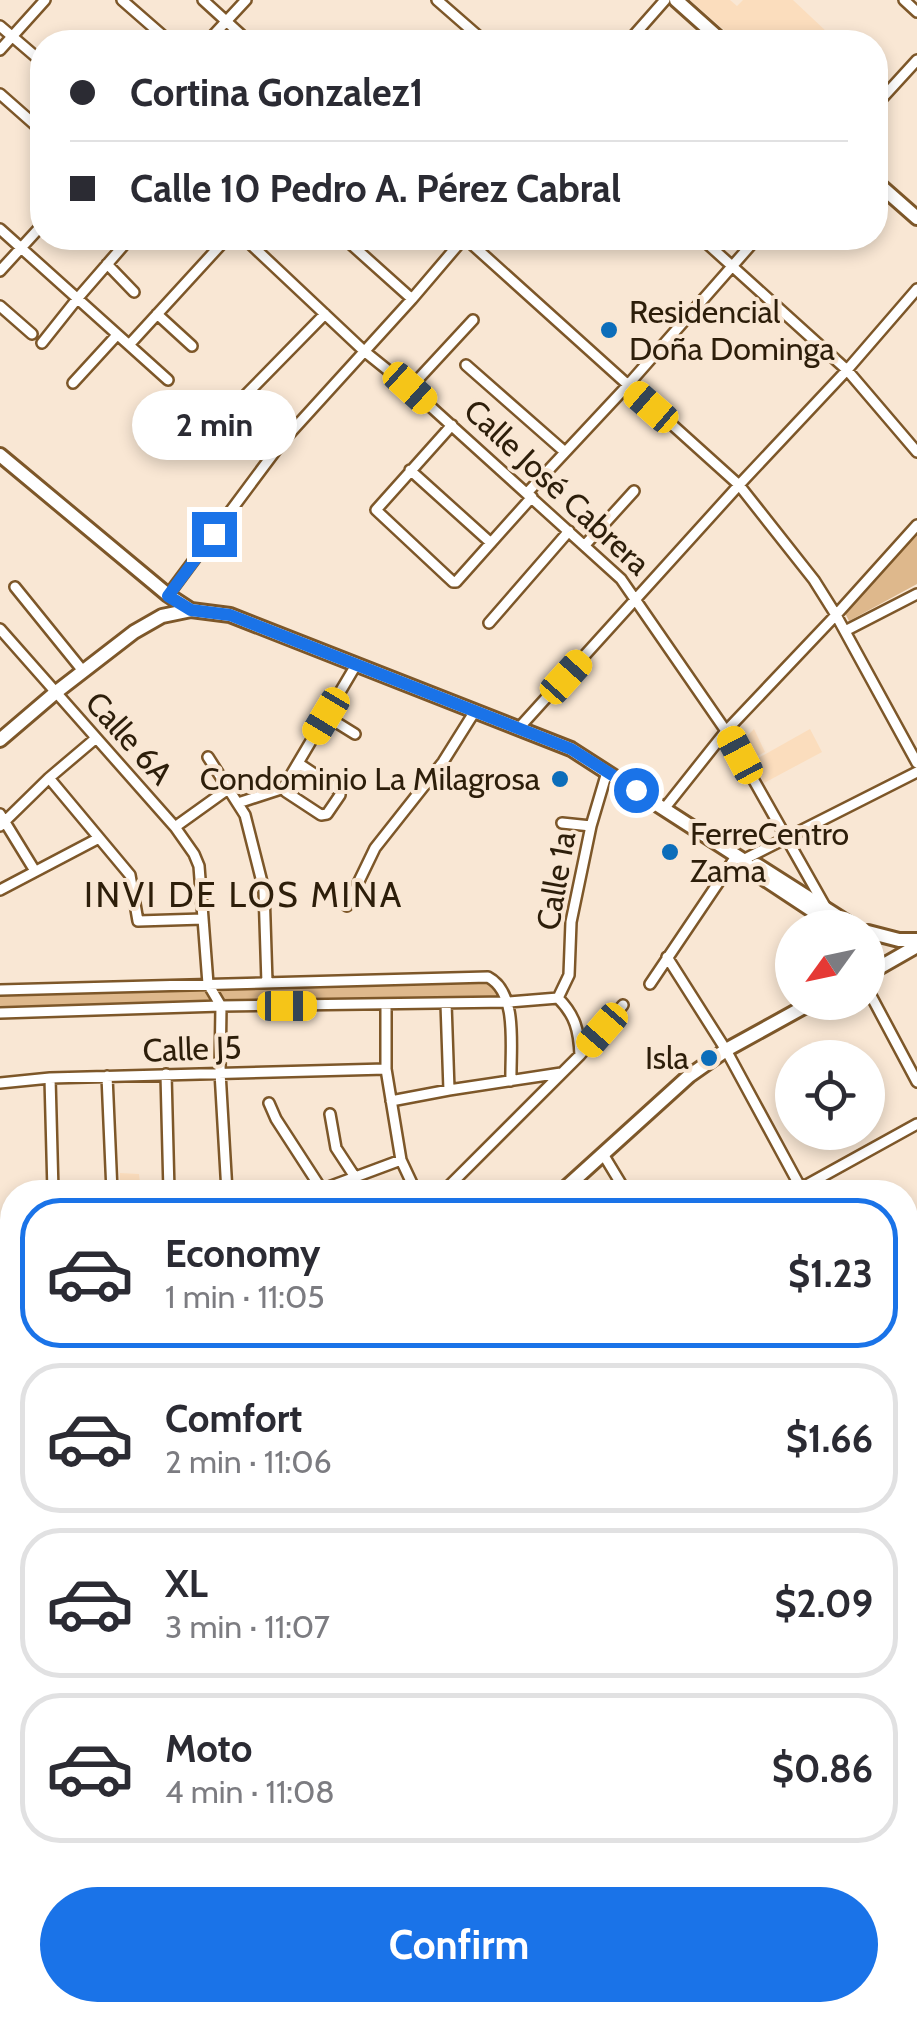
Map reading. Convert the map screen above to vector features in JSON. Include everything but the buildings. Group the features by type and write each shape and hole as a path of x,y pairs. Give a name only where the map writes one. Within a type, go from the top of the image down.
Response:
{"main road":[{"path":"676,0 709,30"},
{"path":"888,192 917,218"},
{"path":"0,455 168,596 191,610"},
{"path":"2,733 134,632 162,616 191,610 230,615 571,749 743,860 754,872 811,910"},
{"path":"743,860 772,873 829,910"},
{"path":"885,936 917,943"},
{"path":"885,963 917,943"},
{"path":"574,1180 689,1076 780,1020"}],"street":[{"path":"0,50 44,0"},
{"path":"122,0 156,30"},
{"path":"202,0 235,30"},
{"path":"218,30 246,0"},
{"path":"437,0 472,30"},
{"path":"639,30 665,0"},
{"path":"904,0 917,12"},
{"path":"0,26 30,52"},
{"path":"888,92 917,60"},
{"path":"0,94 30,120"},
{"path":"0,229 168,380"},
{"path":"0,272 30,238"},
{"path":"42,344 119,250"},
{"path":"129,345 216,250"},
{"name":"Calle José Cabrera","path":"257,250 364,351 452,425 621,579 726,730 826,908"},
{"path":"358,250 412,299"},
{"path":"168,596 282,442 454,250"},
{"path":"477,250 739,485 814,580 917,763"},
{"path":"714,250 846,370 917,452"},
{"path":"452,425 376,510 454,583 746,250"},
{"path":"106,264 134,292"},
{"path":"518,729 917,289"},
{"path":"0,306 32,334"},
{"path":"156,314 192,346"},
{"path":"230,412 325,314"},
{"path":"410,388 474,320"},
{"path":"72,383 117,334"},
{"path":"466,365 565,452"},
{"path":"410,470 491,544"},
{"path":"585,545 634,491"},
{"path":"664,809 726,730 917,524"},
{"path":"489,623 570,531"},
{"path":"15,587 83,671"},
{"path":"845,631 917,594"},
{"name":"Calle 6A","path":"0,628 194,854 200,866 208,984 221,1006"},
{"path":"238,803 284,788 356,665"},
{"path":"346,906 375,848 456,744 475,712"},
{"path":"326,716 355,734"},
{"path":"35,872 2,821 95,739"},
{"path":"208,757 246,815 264,890 267,983"},
{"path":"284,788 321,815 327,814 340,795 340,791 298,763"},
{"name":"Calle 1a","path":"558,998 569,975 571,922 607,772"},
{"path":"650,984 743,860 917,772"},
{"path":"49,778 132,879 136,918 142,922 204,918"},
{"path":"174,827 228,789"},
{"path":"562,823 591,826"},
{"path":"0,890 99,838"},
{"path":"667,957 726,1050 793,1180"},
{"path":"0,990 488,978 499,984 509,1002 511,1080"},
{"path":"0,1014 558,998 574,1018 580,1055"},
{"path":"446,1003 449,1090"},
{"path":"386,1005 386,1070 401,1160 410,1180"},
{"path":"455,1180 580,1055 624,1005"},
{"path":"221,1006 220,1072 226,1180"},
{"path":"884,1020 917,1082"},
{"name":"Calle J5","path":"0,1083 220,1072 386,1070"},
{"path":"391,1101 562,1073"},
{"path":"166,1074 169,1180"},
{"path":"107,1076 111,1180"},
{"path":"50,1078 54,1180"},
{"path":"269,1103 311,1180"},
{"path":"330,1114 336,1148 355,1177"},
{"path":"818,1180 917,1124"},
{"path":"603,1154 619,1180"},
{"path":"347,1180 401,1160"},
{"path":"0,1246 0,1266"}],"shaded area":[{"path":"690,0 730,0 737,6 743,0 793,0 825,30 724,30"},
{"path":"917,534 917,584 849,621 845,613"},
{"path":"754,729 765,752 750,760 741,742"},
{"path":"810,729 822,752 764,783 753,761"},
{"path":"488,982 499,997 0,1008 0,995"},
{"path":"120,1173 139,1174 140,1180 120,1180"}],"place":[{"name":"Residencial Doña Dominga","path":"609,330"},
{"name":"Condominio La Milagrosa","path":"560,779"},
{"name":"FerreCentro Zama","path":"670,852"},
{"name":"Isla","path":"709,1058"}],"district":[{"name":"INVI DE LOS MINA","path":"244,895"}],"route":[{"path":"214,534 168,596 191,610 230,615 571,749 636,790"}]}
